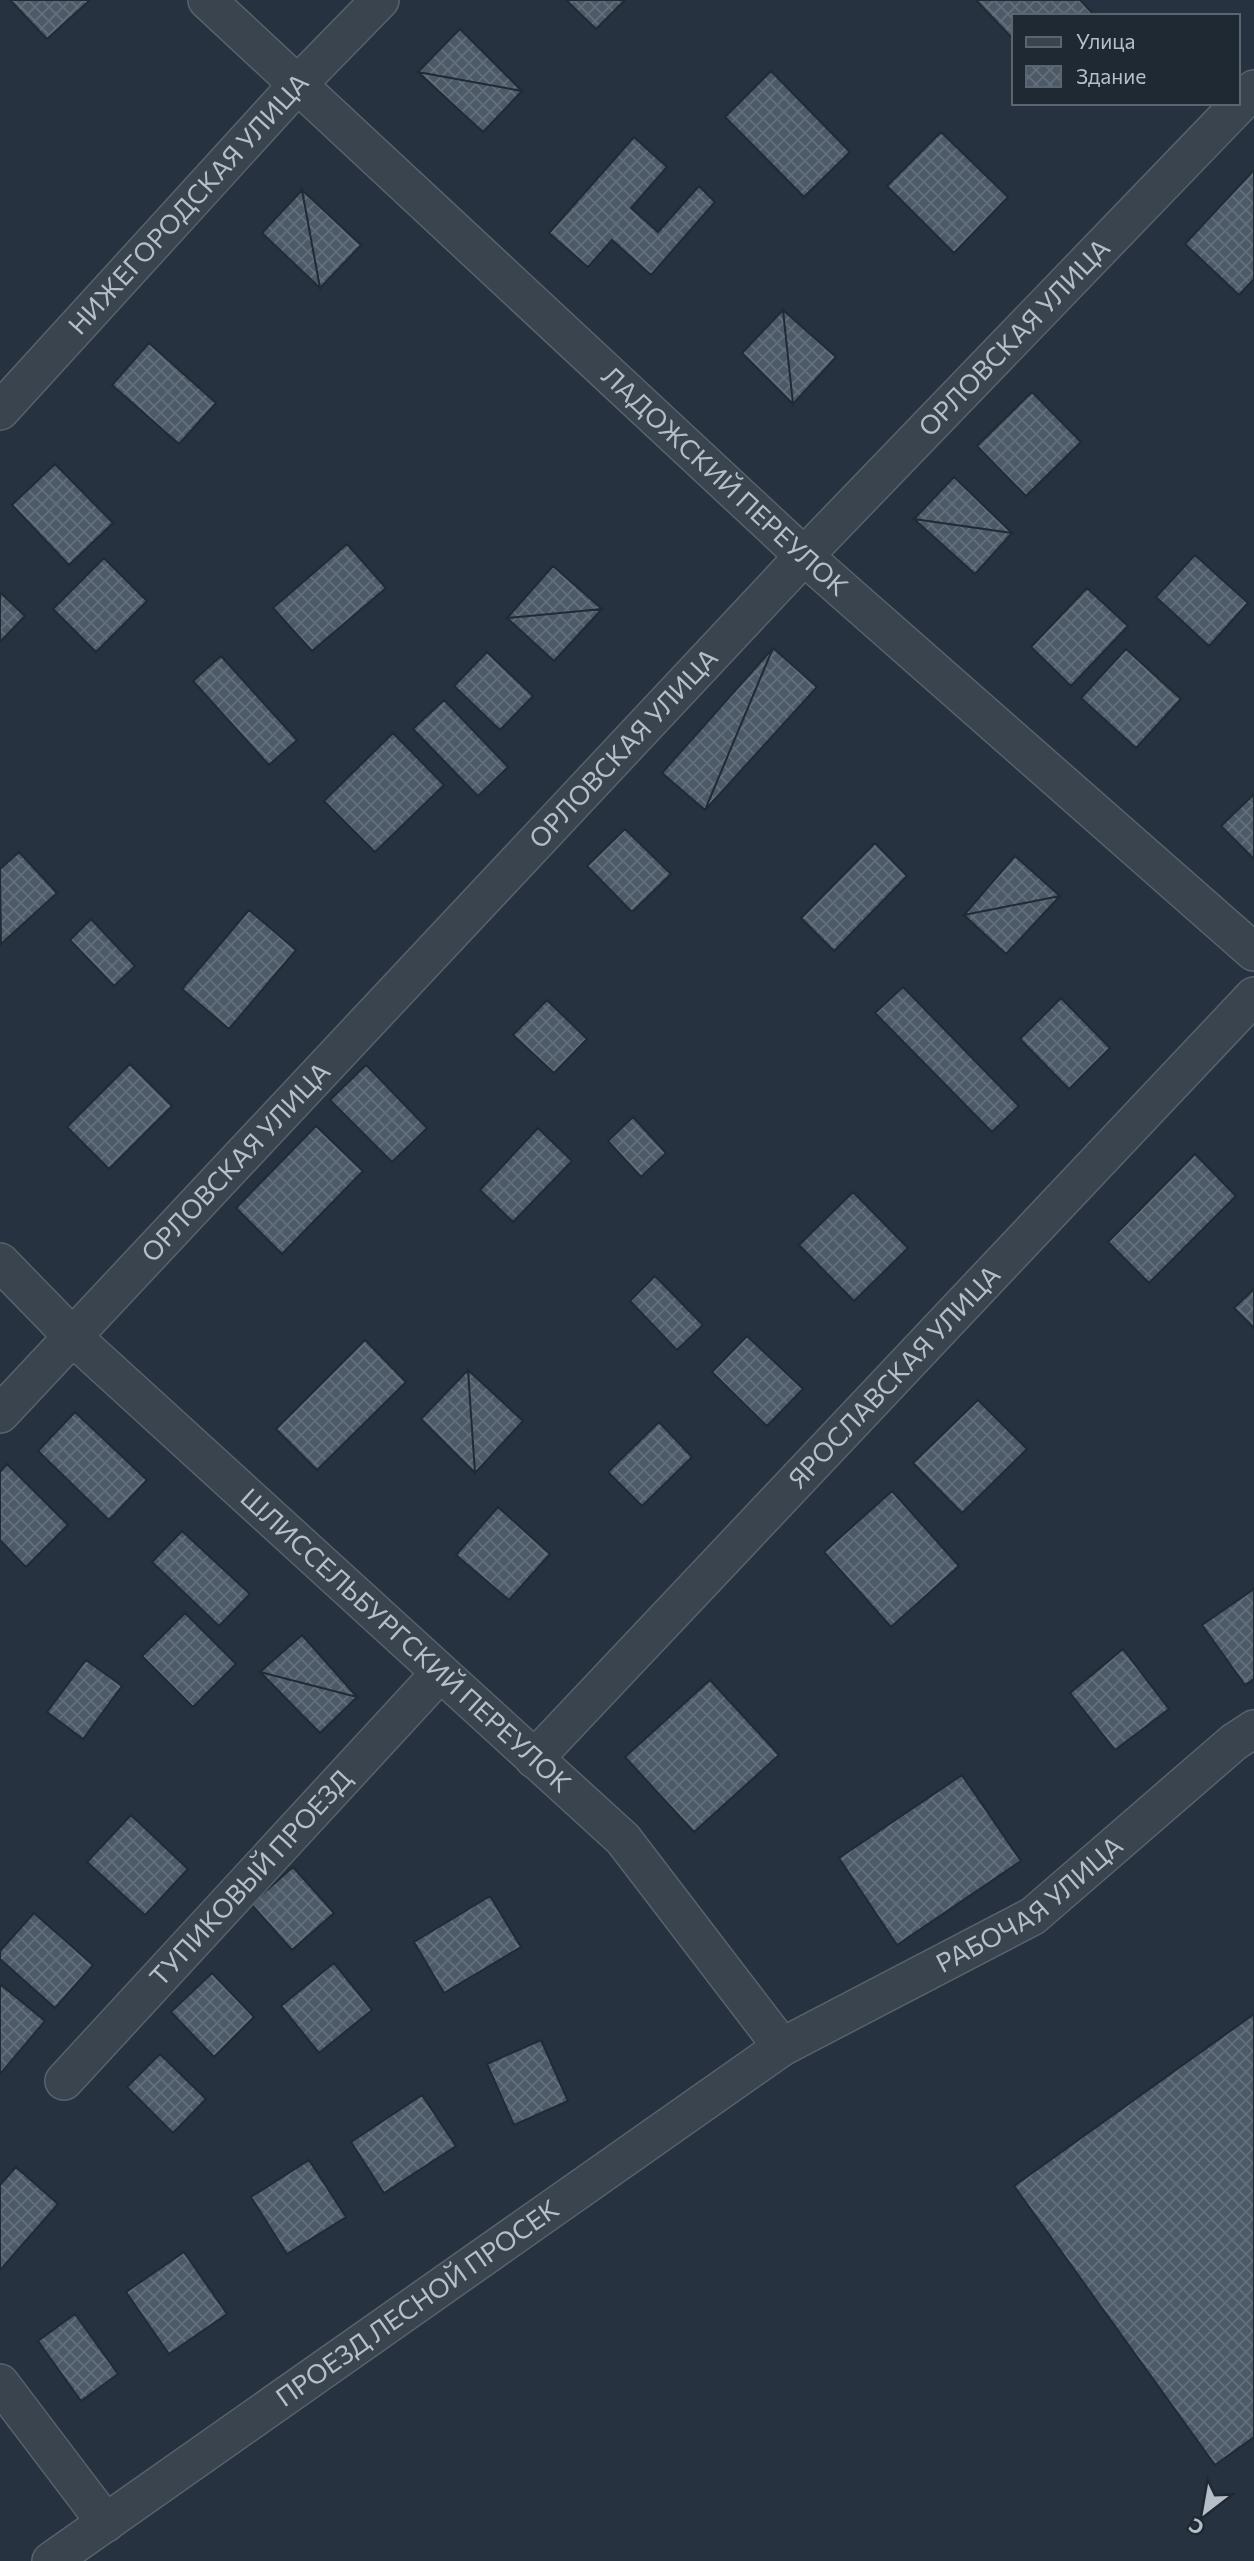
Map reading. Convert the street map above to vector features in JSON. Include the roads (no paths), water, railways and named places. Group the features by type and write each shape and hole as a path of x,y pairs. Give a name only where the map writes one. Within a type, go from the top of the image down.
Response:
{"street":[{"name":"ЛАДОЖСКИЙ ПЕРЕУЛОК","path":"207,0 804,556 1254,952"},
{"name":"НИЖЕГОРОДСКАЯ УЛИЦА","path":"0,411 299,83 380,0"},
{"name":"ОРЛОВСКАЯ УЛИЦА","path":"1240,104 1254,89"},
{"name":"ОРЛОВСКАЯ УЛИЦА","path":"0,1414 804,556 1239,105"},
{"name":"ЯРОСЛАВСКАЯ УЛИЦА","path":"534,1759 1254,996"},
{"name":"ШЛИССЕЛЬБУРГСКИЙ ПЕРЕУЛОК","path":"0,1262 74,1338 623,1839 782,2047"},
{"name":"ТУПИКОВЫЙ ПРОЕЗД","path":"64,2081 440,1673"},
{"name":"РАБОЧАЯ УЛИЦА","path":"782,2047 1033,1916 1234,1742 1254,1728"},
{"name":"ПРОЕЗД ЛЕСНОЙ ПРОСЕК","path":"51,2561 782,2047"},
{"path":"0,2383 106,2523"}]}
